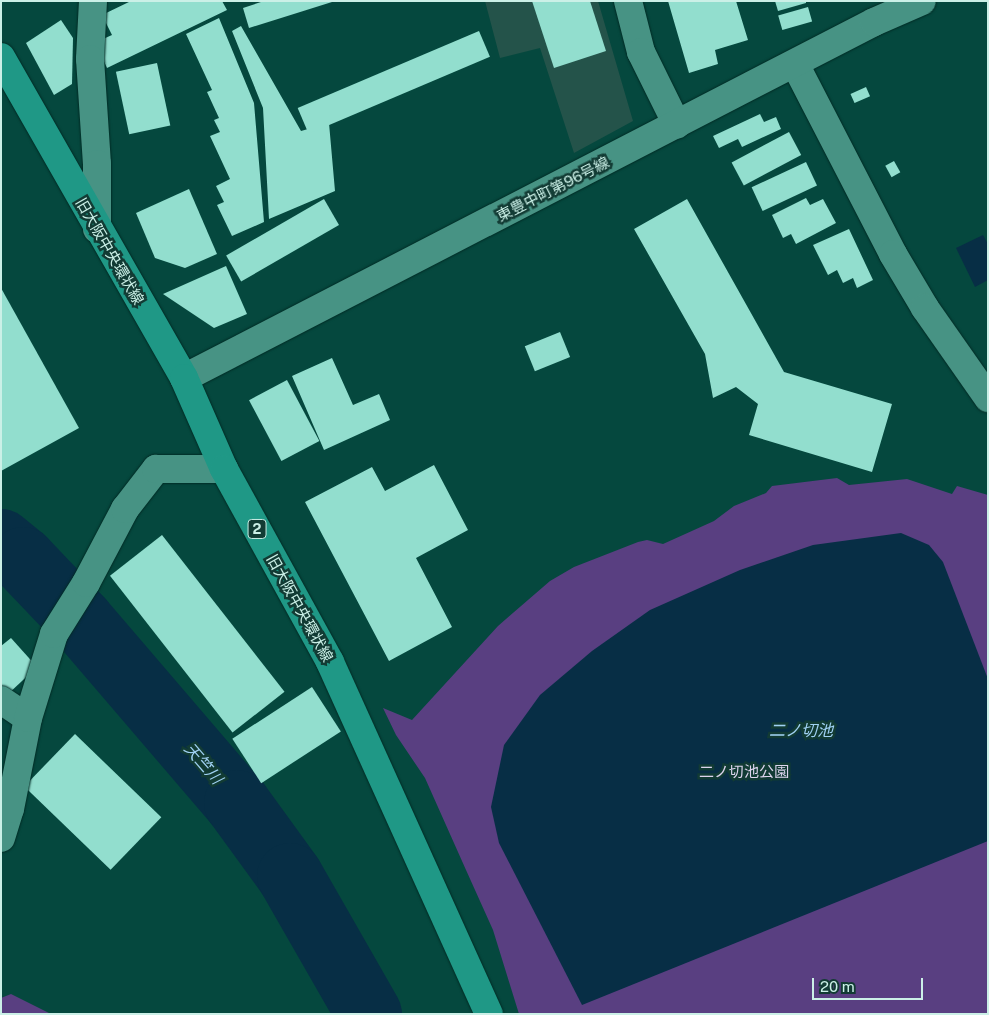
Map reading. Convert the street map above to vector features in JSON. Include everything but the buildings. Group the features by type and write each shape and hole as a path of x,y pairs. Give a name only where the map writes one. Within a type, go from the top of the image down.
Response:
{"main road":[{"name":"旧大阪中央環状線","path":"1,57 97,229 184,378 224,469 330,662 488,1014"}],"street":[{"path":"93,1 90,59 97,164 97,229"},
{"path":"628,1 641,52 676,125"},
{"name":"東豊中町第96号線","path":"184,378 795,64 922,1"},
{"path":"795,64 893,254 925,308 988,398"},
{"path":"1,838 10,809 28,718 54,634 86,583 125,509 156,469 224,469"},
{"path":"1,700 28,718"}],"shaded area":[{"path":"485,1 598,1 633,121 574,153 540,48 500,58"}],"green space":[{"name":"二ノ切池","path":"837,478 849,485 907,479 952,494 957,486 988,495 988,1014 519,1014 493,930 425,778 396,735 383,708 412,720 498,626 550,581 574,567 638,542 647,540 663,544 714,521 734,506 766,493 772,486"},
{"path":"11,994 51,1014 1,1014 1,998"}],"water":[{"path":"983,235 988,244 988,280 975,287 956,248"},
{"name":"二ノ切池","path":"901,533 929,545 943,562 988,679 988,841 582,1005 499,843 491,807 504,745 540,695 592,651 650,610 740,570 813,545"}],"waterway":[{"name":"天竺川","path":"1,542 23,560 81,621 237,803 290,876 369,1014"}],"park label":[{"name":"二ノ切池公園","path":"744,772"}]}
